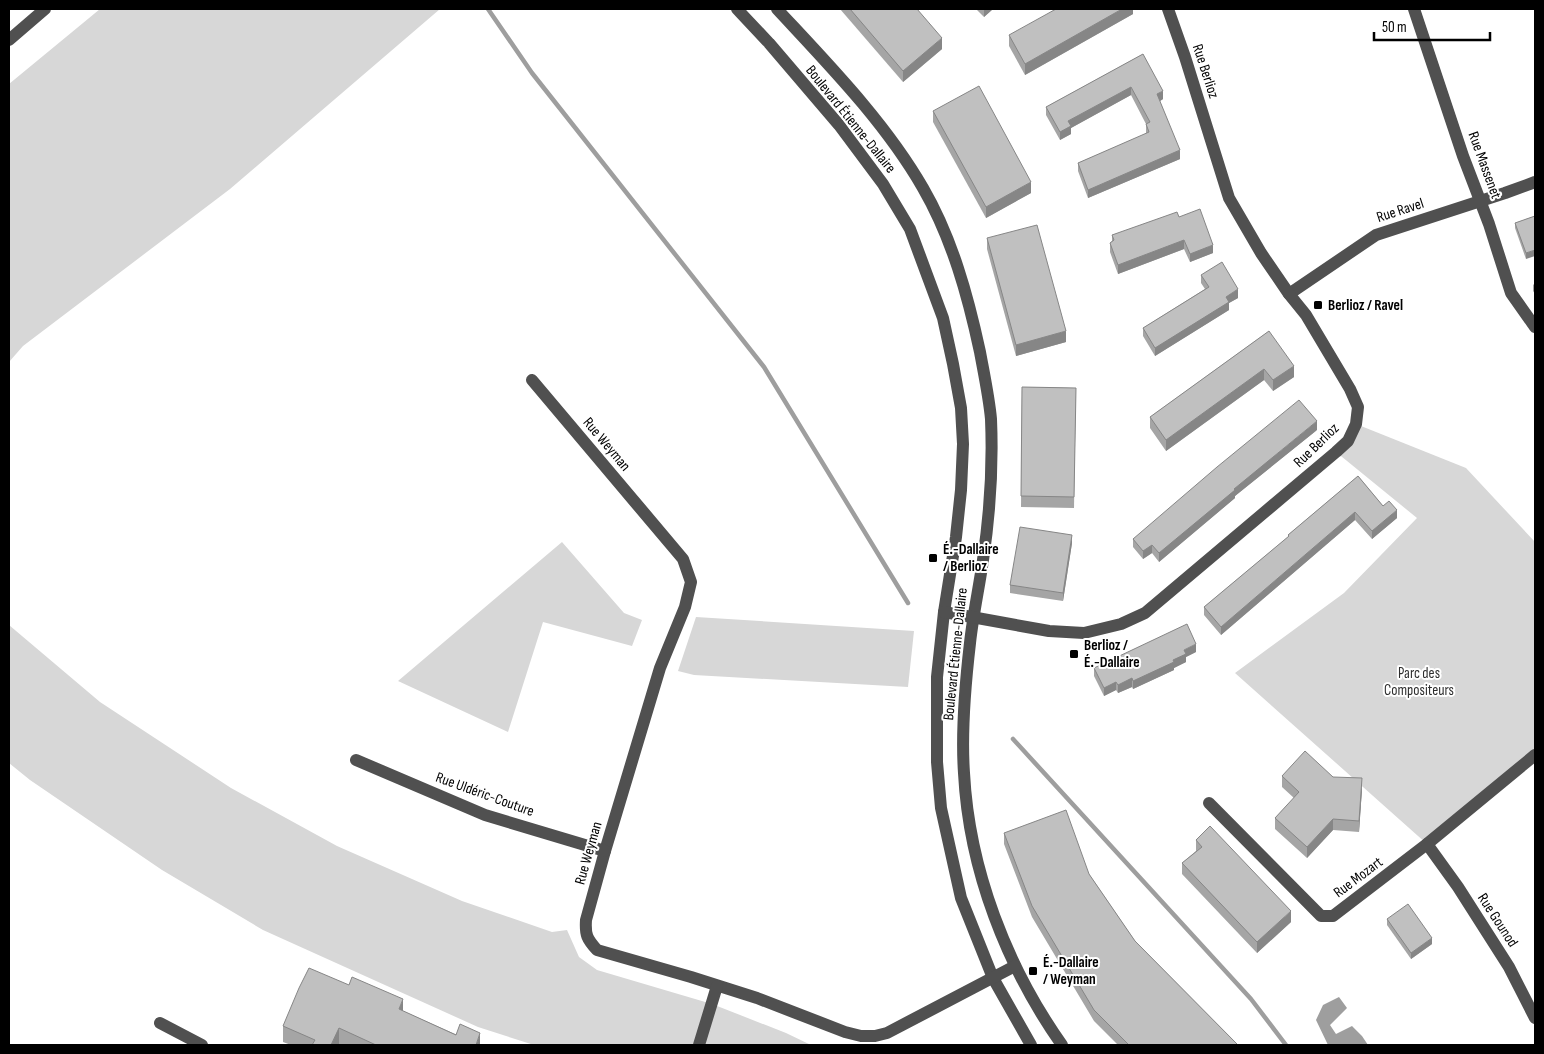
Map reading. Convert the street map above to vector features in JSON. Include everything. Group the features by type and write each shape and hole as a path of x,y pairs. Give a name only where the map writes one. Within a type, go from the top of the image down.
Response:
{"street":[{"path":"9,40 45,9"},
{"name":"Boulevard Étienne-Dallaire","path":"737,9 769,43 839,125 883,184 910,229 943,318 956,382 963,444 962,490 944,612 937,676 937,762 941,808 961,898 993,978 1031,1045"},
{"name":"Boulevard Étienne-Dallaire","path":"777,9 833,70 889,137 923,188 946,236 974,326 985,376 990,417 992,461 990,511 973,618 966,683 964,716 966,800 974,843 1002,936 1015,966 1062,1045"},
{"name":"Rue Berlioz","path":"944,612 1049,631 1084,633 1121,624 1144,614 1348,441 1356,424 1358,407 1350,389 1306,315 1261,253 1229,198 1168,9"},
{"name":"Rue Massenet","path":"1414,9 1511,293 1535,327"},
{"name":"Rue Ravel","path":"1289,294 1376,235 1535,182"},
{"name":"Rue Weyman","path":"532,380 682,559 691,582 685,607 660,668 586,920 588,940 596,950 757,998 845,1032 861,1036 876,1036 887,1033 1015,966"},
{"name":"Rue Mozart","path":"1209,803 1320,916 1333,916 1428,844 1535,755"},
{"name":"Rue Uldéric-Couture","path":"356,760 485,815 605,851"},
{"name":"Rue Gounod","path":"1428,844 1509,967 1535,1018"},
{"path":"699,1045 717,986"},
{"path":"160,1023 202,1045"}],"green space":[{"path":"100,9 440,9 230,189 23,346 9,362 9,84"},
{"name":"Parc des Compositeurs","path":"1356,424 1466,468 1535,542 1535,755 1427,844 1235,673 1344,593 1417,518 1336,452"},
{"path":"562,542 624,613 642,620 632,646 543,622 508,732 398,681"},
{"path":"696,617 914,631 908,687 694,675 678,671"},
{"path":"9,625 100,702 231,788 337,846 462,901 552,932 567,930 579,957 597,970 712,1004 786,1033 811,1045 534,1045 478,1027 263,930 162,870 30,780 9,763"}],"shaded area":[{"path":"1339,997 1347,1008 1330,1025 1336,1034 1352,1026 1368,1045 1328,1045 1316,1020 1323,1005"}],"building":[{"path":"850,9 917,9 942,38 903,71"},
{"path":"1056,9 1122,9 1025,64 1009,35"},
{"path":"1143,54 1163,91 1157,94 1180,150 1088,190 1078,163 1149,132 1146,124 1150,122 1131,87 1068,121 1071,126 1060,132 1046,107"},
{"path":"979,86 1031,182 986,207 933,111"},
{"path":"1200,209 1213,245 1190,254 1184,240 1118,265 1110,243 1114,240 1112,235 1177,212 1179,217"},
{"path":"1535,216 1535,250 1526,253 1515,223"},
{"path":"1037,225 1066,331 1016,345 987,238"},
{"path":"1222,262 1238,289 1226,297 1229,302 1155,348 1143,328 1209,287 1201,275"},
{"path":"1269,331 1294,366 1273,380 1264,369 1166,440 1150,417"},
{"path":"1022,387 1076,388 1074,497 1021,496"},
{"path":"1299,400 1317,421 1159,553 1152,545 1143,551 1133,539"},
{"path":"1358,476 1383,506 1389,501 1397,510 1372,531 1355,512 1221,627 1204,607"},
{"path":"1020,527 1072,535 1063,593 1010,585"},
{"path":"1187,624 1196,644 1184,650 1186,654 1173,660 1174,662 1133,681 1132,678 1118,685 1116,682 1104,688 1094,668"},
{"path":"1305,751 1333,777 1362,778 1359,821 1333,819 1307,847 1275,818 1299,792 1282,776"},
{"path":"1066,810 1089,874 1135,941 1238,1045 1129,1045 1094,1010 1032,906 1004,833"},
{"path":"1210,826 1291,911 1257,942 1182,863 1202,847 1196,840"},
{"path":"1408,904 1432,938 1411,953 1387,919"},
{"path":"309,968 349,985 352,977 403,999 399,1009 456,1035 460,1024 480,1033 476,1045 376,1045 339,1028 331,1045 312,1045 315,1040 283,1026"}],"waterway":[{"path":"488,9 532,73 764,367 908,603"},
{"path":"1013,739 1251,999 1286,1045"}],"place":[{"name":"Berlioz / Ravel","path":"1318,305"},
{"name":"É.-Dallaire / Berlioz","path":"933,558"},
{"name":"Berlioz / É.-Dallaire","path":"1074,654"},
{"name":"É.-Dallaire / Weyman","path":"1033,971"}]}
